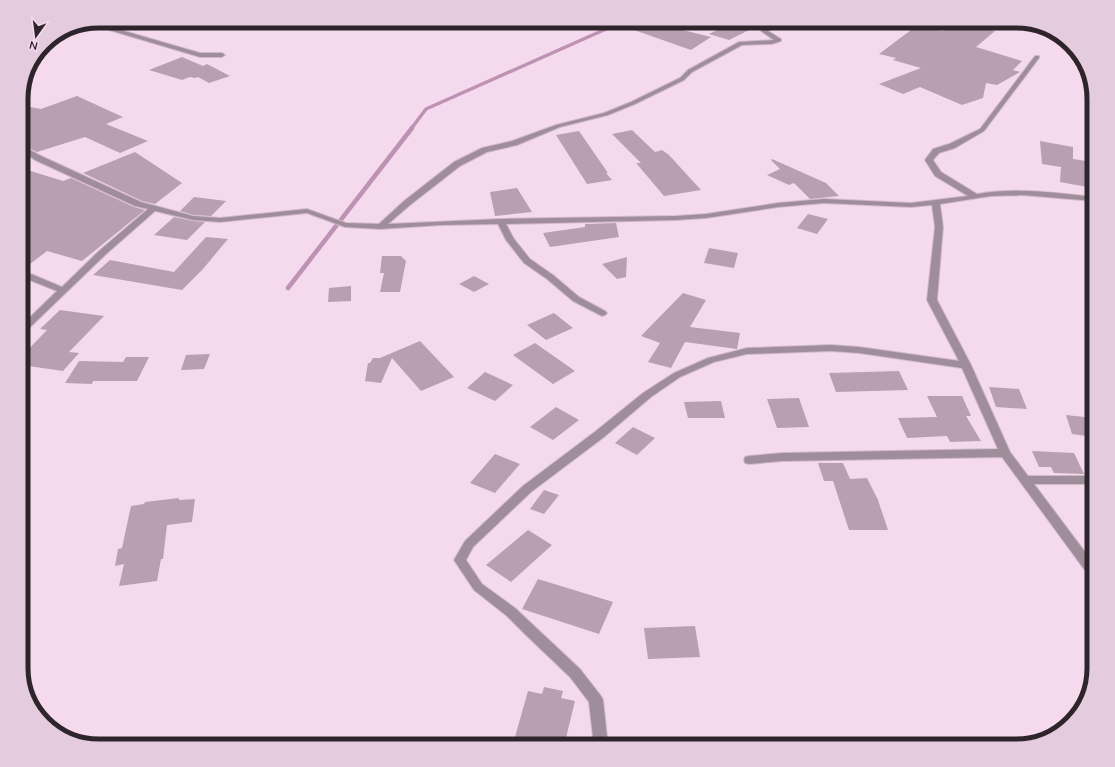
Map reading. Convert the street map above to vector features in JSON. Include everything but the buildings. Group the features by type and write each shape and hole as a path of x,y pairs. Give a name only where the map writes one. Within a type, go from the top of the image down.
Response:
{"street":[{"path":"110,28 200,55 222,55"},
{"path":"380,227 407,203 457,164 485,150 514,143 558,126 606,114 633,103 676,82 690,71 741,43 772,42 779,40 764,31 767,28"},
{"path":"976,197 938,174 929,160 936,151 952,146 982,130 1037,57"},
{"path":"28,152 38,158 131,201 193,218 220,220 307,212 318,214 345,225 380,227 500,221 706,216 778,205 824,201 911,205 936,203 991,194 1022,193 1087,198"},
{"path":"936,203 939,227 932,300 966,365 1005,453 1087,565"},
{"path":"28,324 102,253 154,208"},
{"path":"500,221 510,240 527,261 550,277 576,299 602,313"},
{"path":"28,276 63,290"},
{"path":"600,739 596,700 575,673 511,612 478,587 460,560 469,544 527,489 600,434 647,395 677,375 711,360 747,351 831,348 859,350 966,365"},
{"path":"749,460 783,457 1005,453"},
{"path":"1025,480 1087,480"}],"waterway":[{"path":"411,129 426,109 608,28"},
{"path":"288,288 412,128"}]}
